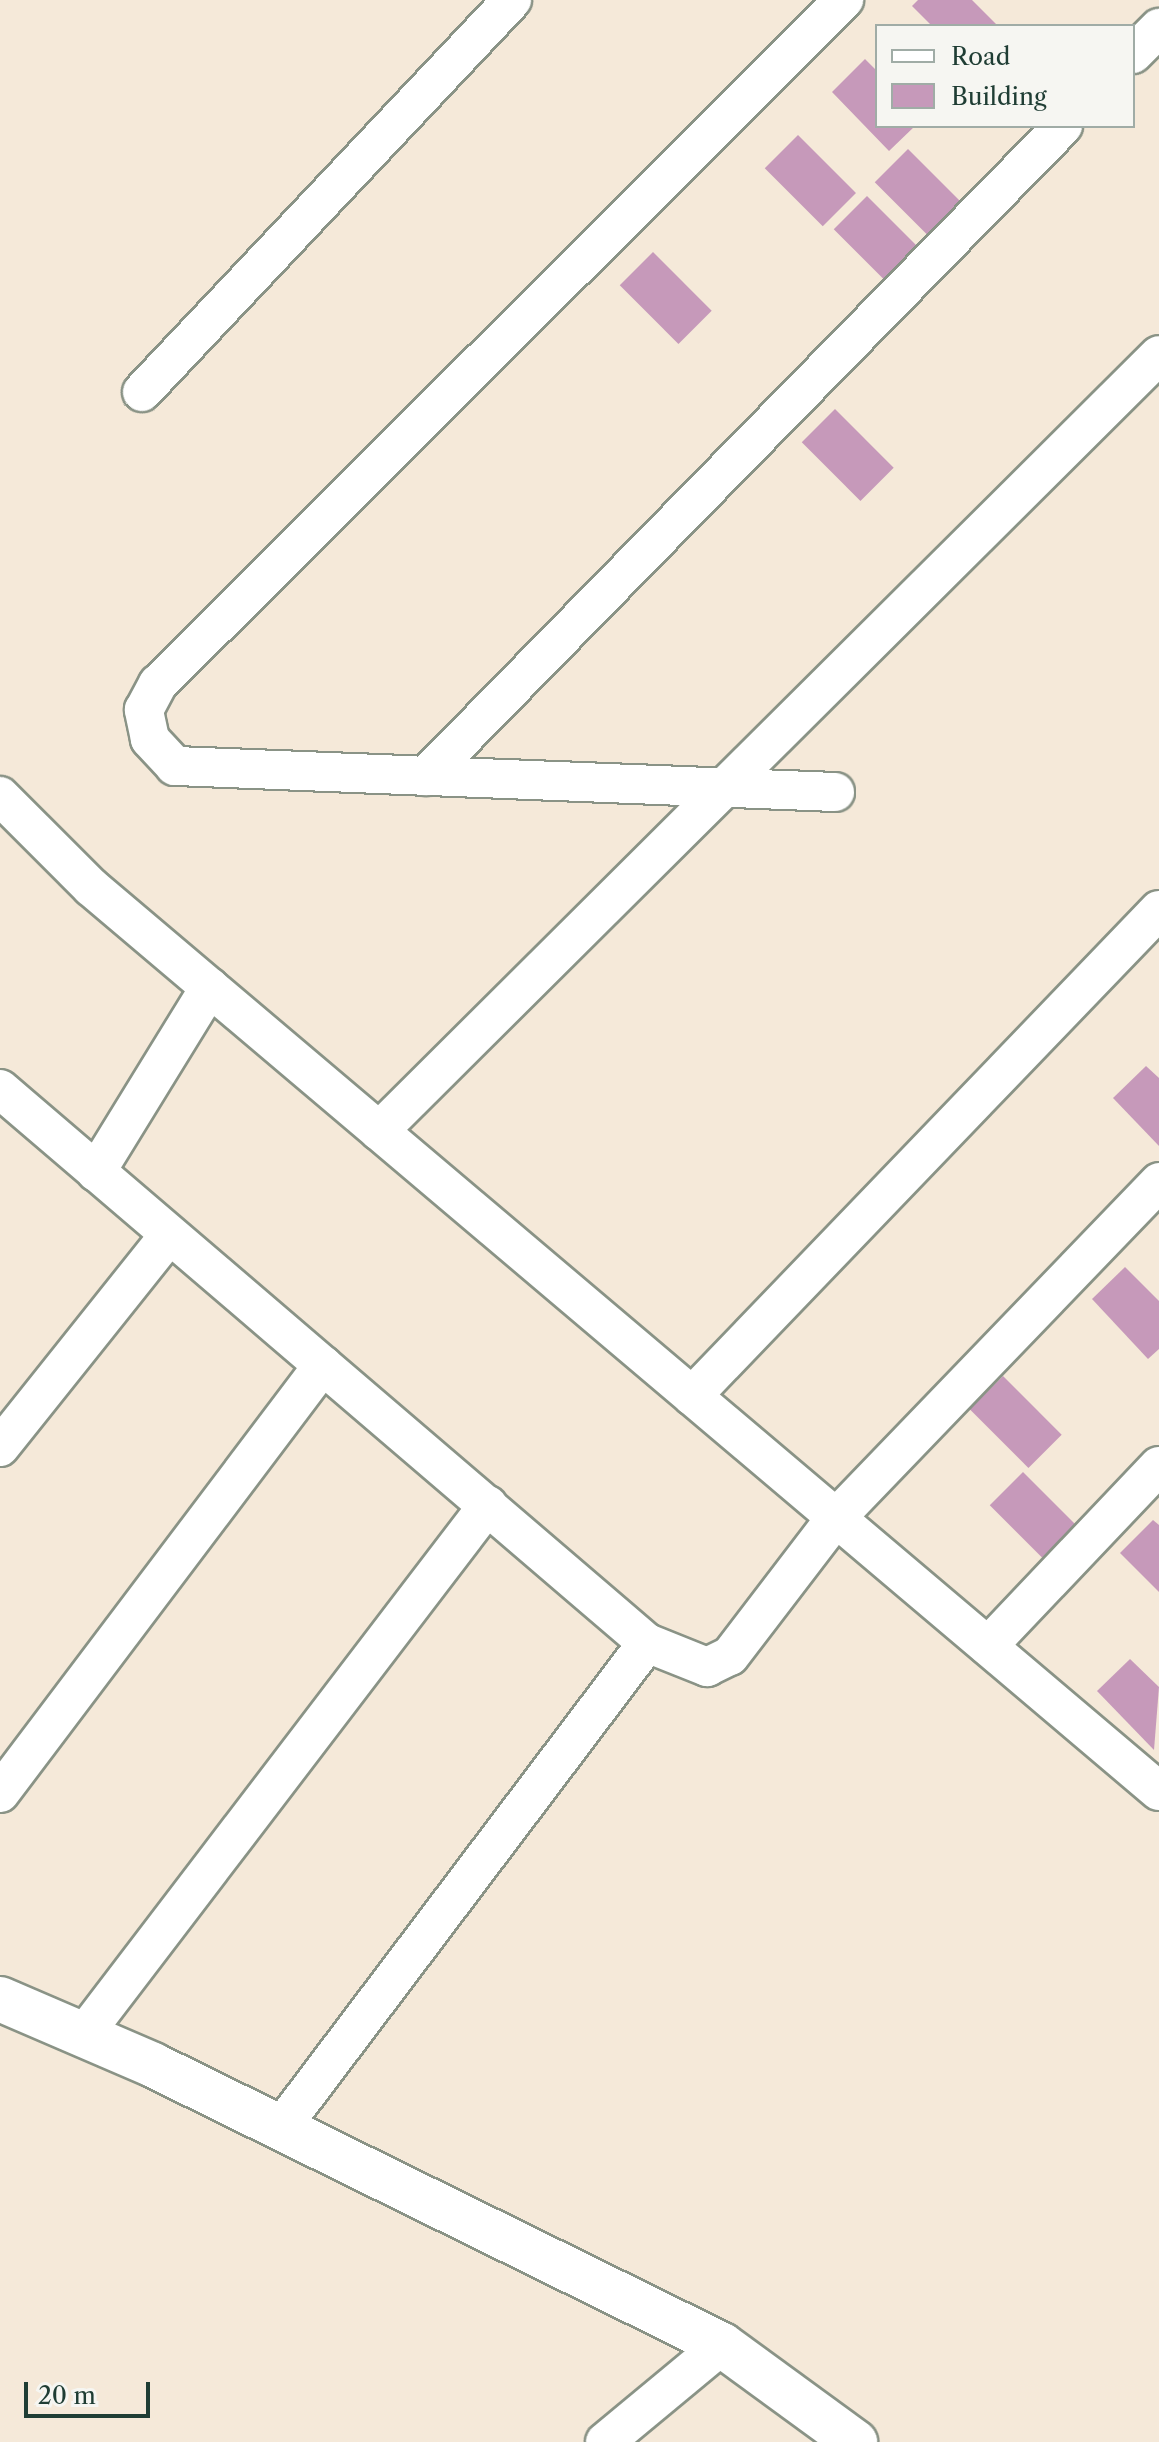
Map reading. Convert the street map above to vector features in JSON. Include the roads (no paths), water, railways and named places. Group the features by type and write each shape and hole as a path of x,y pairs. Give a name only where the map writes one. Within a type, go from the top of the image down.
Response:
{"street":[{"path":"142,392 512,0"},
{"path":"835,792 175,766 150,739 144,710 158,684 844,0"},
{"path":"1135,52 1159,28"},
{"path":"426,776 1061,128"},
{"path":"379,1131 1159,355"},
{"path":"0,796 91,887 834,1520 1155,1781"},
{"path":"692,1396 1159,910"},
{"path":"96,1172 210,987"},
{"path":"0,1089 647,1643 707,1667 730,1656 834,1520 1159,1182"},
{"path":"0,1447 169,1235"},
{"path":"0,1793 323,1365"},
{"path":"988,1646 1159,1466"},
{"path":"85,2033 488,1505"},
{"path":"280,2129 647,1643"},
{"path":"0,1999 85,2033 722,2345 855,2442"},
{"path":"605,2442 722,2345"}]}
